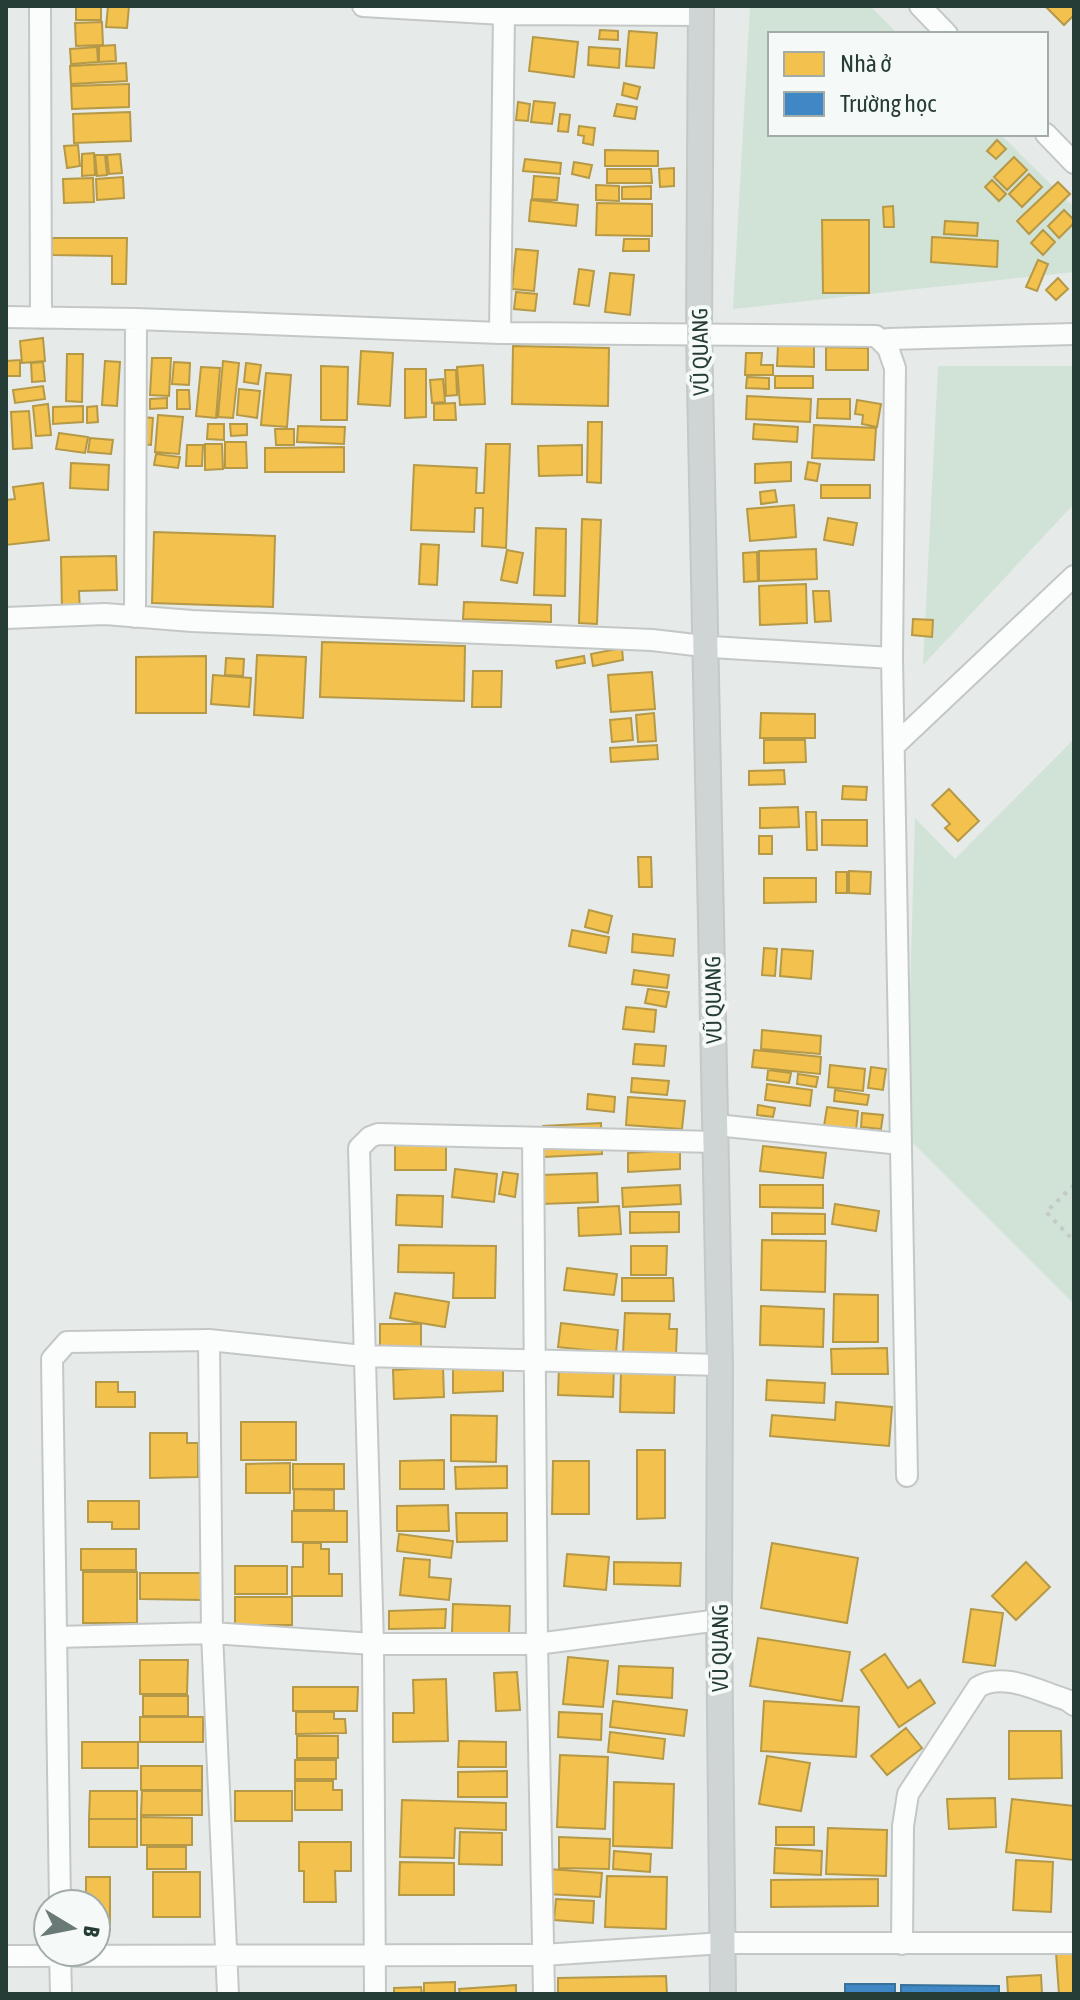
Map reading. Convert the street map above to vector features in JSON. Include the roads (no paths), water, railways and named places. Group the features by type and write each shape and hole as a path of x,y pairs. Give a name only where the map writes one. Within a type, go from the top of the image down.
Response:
{"main road":[{"name":"VŨ QUANG","path":"701,11 699,333 720,1365 723,1994"}],"street":[{"path":"40,6 41,318"},
{"path":"363,6 504,14 701,11"},
{"path":"920,6 945,32"},
{"path":"500,333 504,14"},
{"path":"1048,136 1074,163"},
{"path":"6,317 500,333 876,336 888,348"},
{"path":"135,617 136,319"},
{"path":"907,1476 892,658 895,368 888,339 1074,334"},
{"path":"895,745 1074,576"},
{"path":"6,618 105,614 652,640 892,658"},
{"path":"375,1994 373,1644 357,1157 363,1142 378,1134 533,1138 716,1134 901,1144"},
{"path":"533,1138 537,1644 544,1994"},
{"path":"60,1888 52,1359 67,1342 209,1340 363,1356 720,1365"},
{"path":"209,1340 212,1633 228,1994"},
{"path":"56,1637 212,1633 373,1644 537,1644 719,1620"},
{"path":"902,1944 903,1826 908,1794 978,1687 988,1681 1001,1680 1067,1700 1074,1705"},
{"path":"112,1954 377,1957 543,1955 723,1943 1074,1943"},
{"path":"6,1956 32,1955"},
{"path":"60,1968 61,1994"}]}
